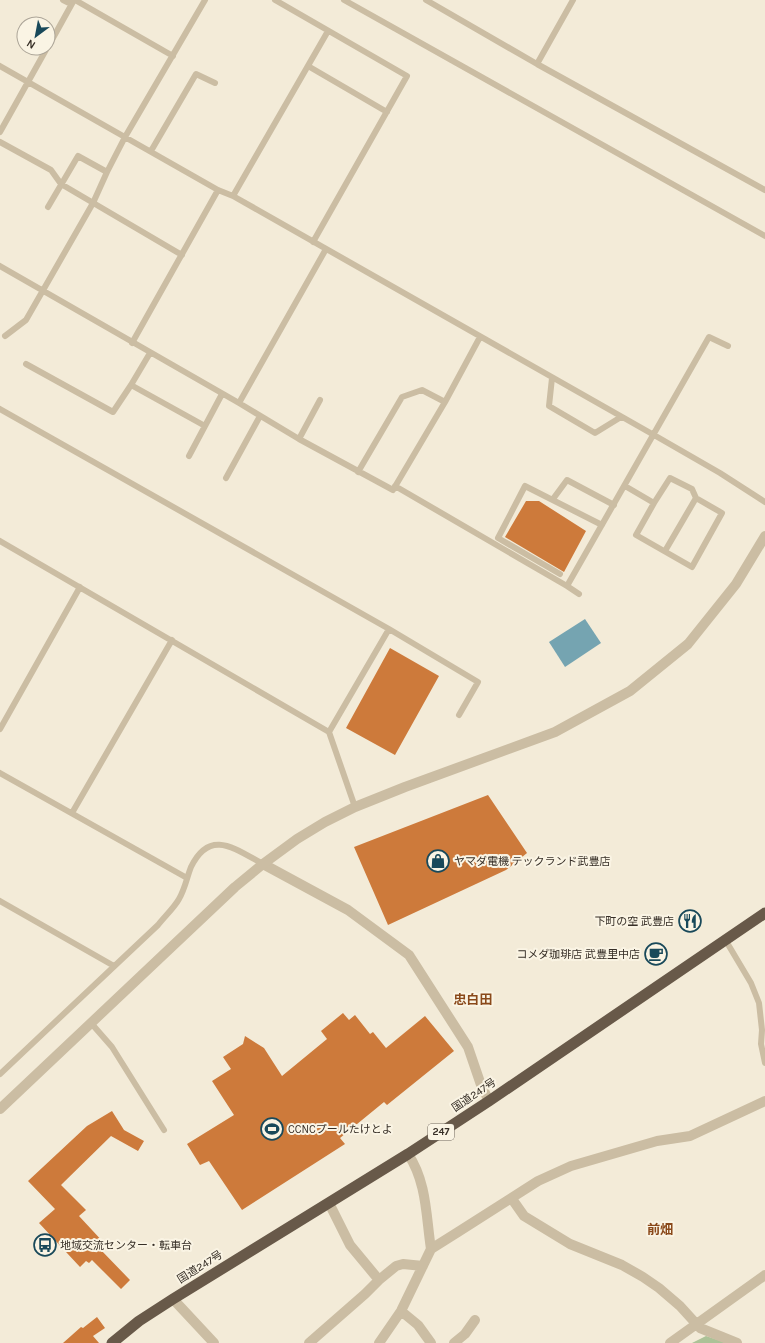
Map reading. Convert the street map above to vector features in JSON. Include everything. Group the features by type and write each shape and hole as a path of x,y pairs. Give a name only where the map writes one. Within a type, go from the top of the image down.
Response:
{"highway":[{"name":"国道247号","path":"112,1343 139,1321 173,1299 408,1154 489,1101 765,913"}],"street":[{"path":"0,1109 235,887 263,864 297,840 325,822 355,807 555,732 630,691 688,644 736,584 765,536"},
{"path":"263,864 348,910 409,955 468,1047 481,1085 489,1101"},
{"path":"379,1343 401,1311 431,1249 538,1181 571,1166 658,1141 690,1136 765,1101"},
{"path":"408,1154 414,1162 423,1190 431,1249"},
{"path":"512,1198 524,1216 570,1244 622,1264 644,1277 680,1306 700,1328 737,1343"},
{"path":"329,1203 350,1244 379,1280"},
{"path":"309,1343 396,1266 403,1264 423,1266"},
{"path":"670,1343 765,1275"},
{"path":"173,1299 214,1343"},
{"path":"401,1311 418,1325 431,1343"},
{"path":"454,1343 465,1334 475,1320"}],"lane":[{"path":"64,0 73,2 173,56"},
{"path":"5,336 26,320 93,203 125,137 205,0"},
{"path":"275,0 407,76 313,242"},
{"path":"344,0 765,236"},
{"path":"426,0 537,64 765,190"},
{"path":"537,64 573,0"},
{"path":"56,33 73,2"},
{"path":"233,196 328,31"},
{"path":"0,132 43,56"},
{"path":"0,66 218,190 233,196 654,435 720,473 765,502"},
{"path":"308,66 387,112"},
{"path":"151,151 196,74 215,83"},
{"path":"0,142 51,170 61,184 182,255"},
{"path":"48,207 78,156 107,172"},
{"path":"132,343 218,190"},
{"path":"239,403 326,249"},
{"path":"0,266 299,439 393,490 445,402 480,337"},
{"path":"567,586 709,337 728,346"},
{"path":"26,364 113,412 150,353"},
{"path":"552,378 549,406 595,433 621,417"},
{"path":"131,385 205,426"},
{"path":"358,472 402,396 422,390 445,402"},
{"path":"189,456 222,394"},
{"path":"299,439 320,400"},
{"path":"0,409 389,629 478,682 459,715"},
{"path":"226,478 260,416"},
{"path":"670,478 692,489 696,498 722,513 692,567 636,535 654,503 670,478"},
{"path":"553,499 567,480 614,505"},
{"path":"395,486 579,594"},
{"path":"560,574 498,538 525,486 602,525"},
{"path":"625,486 654,503"},
{"path":"665,551 696,498"},
{"path":"0,541 329,732 355,807"},
{"path":"0,729 80,587"},
{"path":"329,732 389,629"},
{"path":"72,813 172,640"},
{"path":"0,773 187,878"},
{"path":"0,1074 158,925 180,898 192,866 199,854 209,846 223,844 263,864"},
{"path":"0,901 114,966"},
{"path":"726,941 751,983 759,1003 765,1063"},
{"path":"91,1022 112,1046 164,1130"}],"green space":[{"path":"706,1336 724,1342 724,1343 692,1343"}],"water":[{"path":"585,619 601,643 565,667 549,642"}],"building":[{"path":"526,501 539,501 586,531 564,572 505,537"},
{"path":"390,648 439,676 395,755 346,728"},
{"name":"ヤマダ電機 テックランド武豊店","path":"488,795 527,853 506,870 388,925 354,847"},
{"path":"343,1013 349,1020 355,1015 370,1034 373,1032 386,1048 425,1016 454,1051 387,1105 384,1102 340,1138 345,1144 242,1210 209,1161 200,1165 187,1144 234,1115 212,1081 231,1069 223,1057 243,1044 245,1036 264,1048 282,1076 327,1039 321,1031"},
{"path":"112,1111 124,1130 144,1141 138,1151 111,1136 61,1185 86,1210 79,1216 105,1244 100,1249 130,1280 121,1289 92,1260 89,1263 86,1261 80,1267 39,1223 55,1209 28,1181 87,1126"},
{"path":"97,1317 105,1328 93,1336 99,1343 63,1343 81,1327 83,1328"}],"place":[{"name":"ヤマダ電機 テックランド武豊店","path":"438,861"},
{"name":"下町の空 武豊店","path":"690,921"},
{"name":"コメダ珈琲店 武豊里中店","path":"656,954"},
{"name":"CCNCプールたけとよ","path":"272,1129"},
{"name":"地域交流センター・転車台","path":"45,1245"}],"district":[{"name":"忠白田","path":"473,999"},
{"name":"前畑","path":"660,1229"}]}
